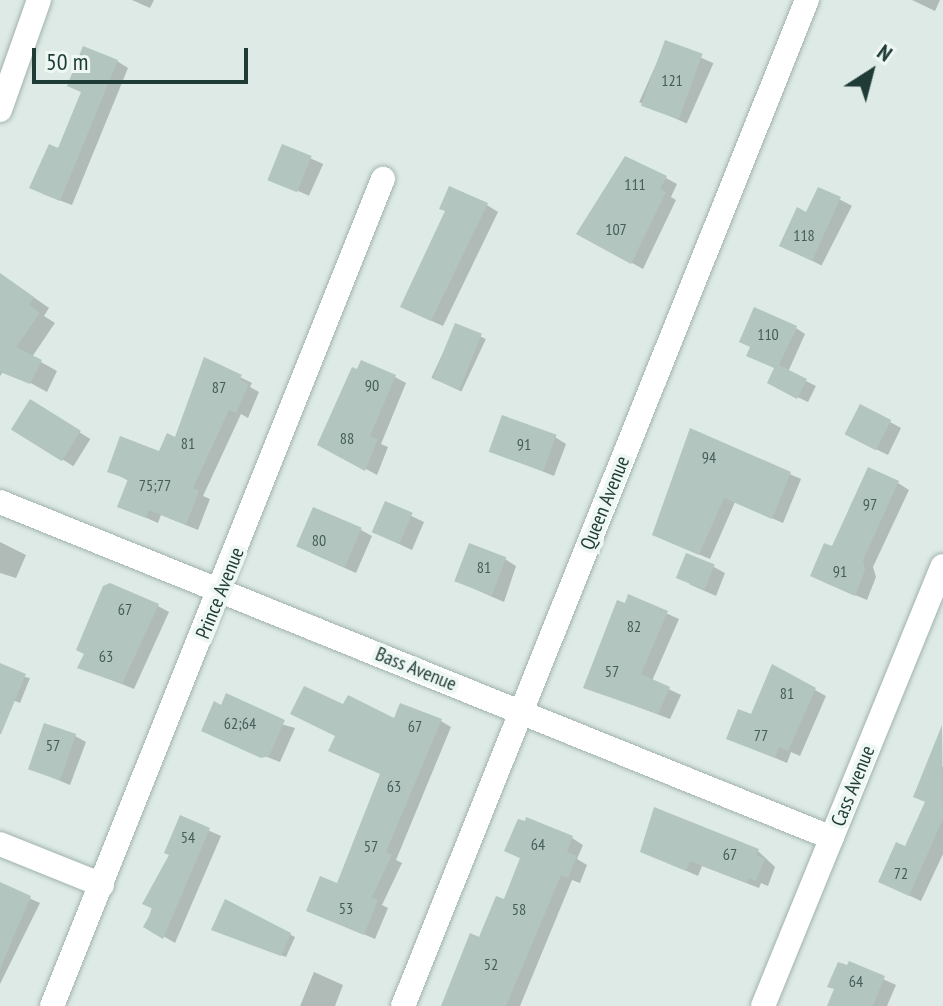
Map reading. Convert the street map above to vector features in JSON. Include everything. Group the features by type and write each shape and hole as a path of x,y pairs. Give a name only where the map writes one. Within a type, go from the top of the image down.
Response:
{"street":[{"path":"0,110 39,0"},
{"name":"Queen Avenue","path":"403,1006 807,0"},
{"name":"Prince Avenue","path":"52,1006 383,179"},
{"name":"Bass Avenue","path":"0,502 832,838"},
{"name":"Cass Avenue","path":"763,1006 943,566"},
{"path":"0,844 102,885"}],"building":[{"path":"665,40 703,54 679,119 641,106"},
{"path":"83,46 118,60 60,201 29,188 49,144 58,148 81,92 67,86"},
{"path":"282,144 312,156 297,192 267,180"},
{"path":"625,156 667,176 660,189 666,192 631,264 576,234"},
{"path":"449,186 488,203 431,321 400,307 445,211 439,209"},
{"path":"818,187 841,197 812,261 779,246 797,207 806,212"},
{"path":"0,273 34,297 29,305 40,313 16,347 42,360 30,384 0,372"},
{"path":"754,307 797,326 779,365 807,379 797,399 767,383 774,368 746,356 750,347 739,342"},
{"path":"455,323 482,334 459,389 433,379"},
{"path":"204,357 242,375 239,379 249,384 236,413 229,410 193,488 199,491 186,525 149,510 146,518 117,507 128,479 107,472 120,436 159,451 167,433 175,437"},
{"path":"361,360 396,375 370,436 378,439 365,471 317,445 352,367 357,369"},
{"path":"30,399 81,431 62,461 11,430"},
{"path":"860,404 891,420 876,450 845,434"},
{"path":"502,415 557,435 543,471 489,452"},
{"path":"690,428 791,472 772,519 724,498 699,555 652,535"},
{"path":"868,467 899,481 863,560 865,570 855,596 810,576 824,543 832,546"},
{"path":"385,501 413,513 399,544 372,532"},
{"path":"313,507 362,528 345,567 296,547"},
{"path":"469,543 506,557 492,596 454,581"},
{"path":"686,553 715,565 705,590 676,578"},
{"path":"110,583 159,604 122,684 77,668 84,654 76,650 103,586"},
{"path":"628,594 668,611 641,674 670,687 658,714 583,688 617,600 625,603"},
{"path":"0,663 26,674 1,734 0,734"},
{"path":"772,664 816,688 788,751 779,747 775,758 726,739 738,709 751,714"},
{"path":"304,686 343,704 348,695 394,718 400,703 442,719 386,852 392,855 372,897 378,900 364,935 306,911 320,876 337,883 380,774 328,751 335,736 290,714"},
{"path":"226,693 285,720 269,756 261,758 201,731 214,701 221,705"},
{"path":"44,723 76,734 60,780 28,769"},
{"path":"942,725 943,819 909,896 878,882 896,842 905,846 925,802 913,797"},
{"path":"654,807 759,849 756,855 765,859 756,881 749,878 747,883 690,861 686,871 640,852"},
{"path":"180,815 210,828 163,939 143,927 153,909 142,904 169,855 164,853"},
{"path":"526,817 573,836 567,852 577,856 568,878 561,875 506,1006 441,1006 470,933 479,937 496,896 504,899 520,858 504,851 518,819 525,821"},
{"path":"0,882 31,896 0,969"},
{"path":"225,899 291,933 281,956 211,930"},
{"path":"849,961 885,976 873,1006 827,1006 834,989 827,987 838,962 847,965"}]}
